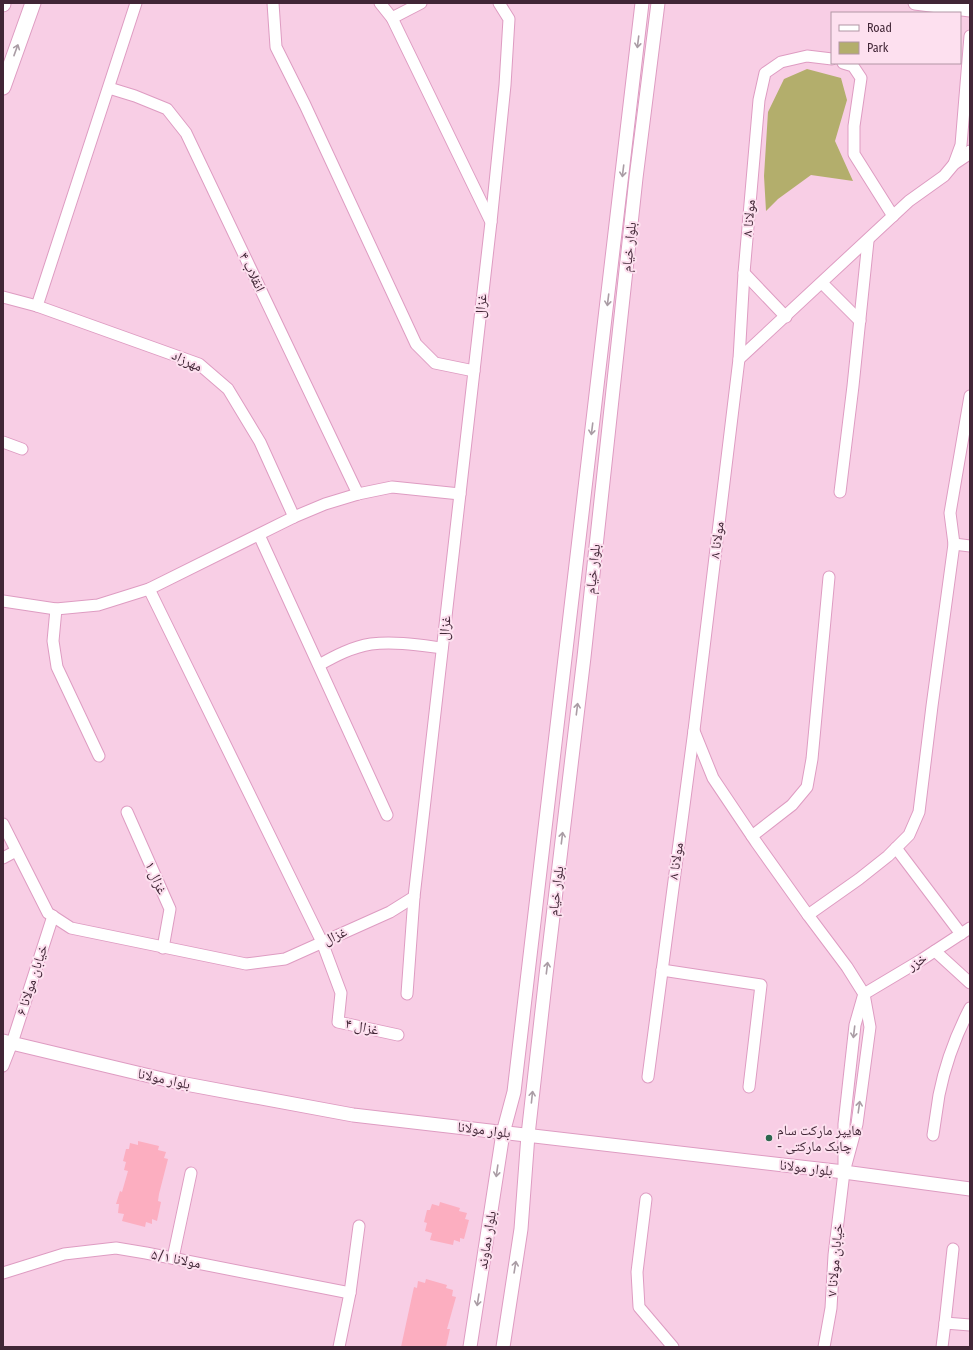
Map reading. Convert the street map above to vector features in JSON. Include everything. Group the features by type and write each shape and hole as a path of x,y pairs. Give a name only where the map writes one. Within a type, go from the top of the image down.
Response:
{"main road":[{"path":"3,87 33,3"}],"street":[{"path":"37,306 136,3"},
{"path":"272,3 276,47 305,105 416,344 435,364 474,371"},
{"path":"380,3 392,18 491,222"},
{"path":"392,18 421,3"},
{"name":"غزال","path":"3,824 48,913 71,928 246,964 285,959 390,912 414,897 491,222 509,19 499,3"},
{"name":"بلوار خیام","path":"503,1133 515,1084 642,3"},
{"name":"بلوار خیام","path":"528,1136 589,610 636,178 658,3"},
{"path":"915,3 970,10"},
{"path":"739,359 822,284 909,201 944,176 967,152 970,36"},
{"name":"مولانا ۸","path":"648,1077 694,730 739,359 744,273 759,100 765,73 781,62 807,56 831,59"},
{"path":"846,64 853,66 861,78 854,126 854,154 893,216"},
{"name":"انقلاب ۴","path":"108,88 136,96 167,109 186,133 358,494"},
{"path":"840,492 868,241"},
{"path":"744,273 786,317"},
{"path":"822,284 860,321"},
{"name":"مهرزاد","path":"3,296 37,306 199,364 228,389 260,442 294,517"},
{"path":"808,915 859,879 888,856 909,835 919,812 954,544 950,513 970,396"},
{"path":"3,442 22,449"},
{"path":"3,601 56,609 98,605 149,588 294,517 325,504 358,494 392,487 460,494"},
{"path":"259,535 387,814"},
{"path":"954,544 970,546"},
{"path":"752,836 792,805 807,787 812,759 829,577"},
{"path":"149,588 322,942"},
{"path":"56,609 53,641 57,667 99,756"},
{"path":"319,665 339,653 370,644 405,643 442,648"},
{"path":"694,730 713,778 808,915 847,967 864,994 855,1026 846,1101 844,1124 844,1172"},
{"name":"غزال ۱","path":"127,812 170,909 164,948"},
{"path":"896,848 966,931"},
{"path":"3,858 16,851"},
{"path":"407,994 414,897"},
{"name":"خیابان مولانا ۶","path":"3,1066 7,1042 53,916"},
{"name":"خزر","path":"864,994 936,951 966,931"},
{"name":"غزال ۴","path":"322,942 342,993 338,1022 398,1035"},
{"path":"936,951 970,983"},
{"path":"662,970 761,985 749,1087"},
{"path":"933,1135 939,1094 949,1059 958,1031 970,1008"},
{"name":"بلوار مولانا","path":"7,1042 175,1082 353,1115 844,1172 970,1189"},
{"name":"بلوار دماوند","path":"470,1347 503,1133"},
{"path":"503,1347 521,1229 528,1136"},
{"name":"خیابان مولانا ۷","path":"824,1347 831,1308 834,1256 844,1172"},
{"path":"173,1258 191,1174"},
{"path":"646,1199 636,1272 639,1308 673,1347"},
{"path":"339,1347 350,1293 359,1226"},
{"name":"مولانا ۵/۱","path":"3,1273 64,1254 116,1248 350,1293"},
{"path":"942,1347 953,1249"},
{"path":"945,1323 970,1325"}],"green space":[{"path":"807,69 841,78 847,100 835,141 853,181 811,175 778,199 766,211 764,176 768,112 784,79"}],"building":[{"path":"138,1141 159,1146 158,1150 166,1152 164,1158 168,1159 159,1194 158,1201 161,1202 157,1221 152,1219 152,1224 146,1222 145,1227 122,1221 124,1214 118,1213 119,1204 116,1204 120,1191 122,1192 128,1171 124,1170 126,1162 123,1161 126,1149 129,1149 130,1143 138,1145"},
{"path":"440,1202 460,1208 459,1211 467,1213 465,1219 469,1220 464,1239 460,1238 460,1242 454,1240 453,1245 430,1240 432,1233 425,1231 427,1223 424,1222 427,1210 430,1210 432,1204 439,1206"},
{"path":"426,1279 447,1285 446,1288 453,1290 452,1296 456,1297 447,1329 450,1329 446,1347 401,1347 414,1287 417,1288 418,1281 425,1283"}],"place":[{"name":"هایپر مارکت سام - چابک مارکتی","path":"769,1138"}]}
